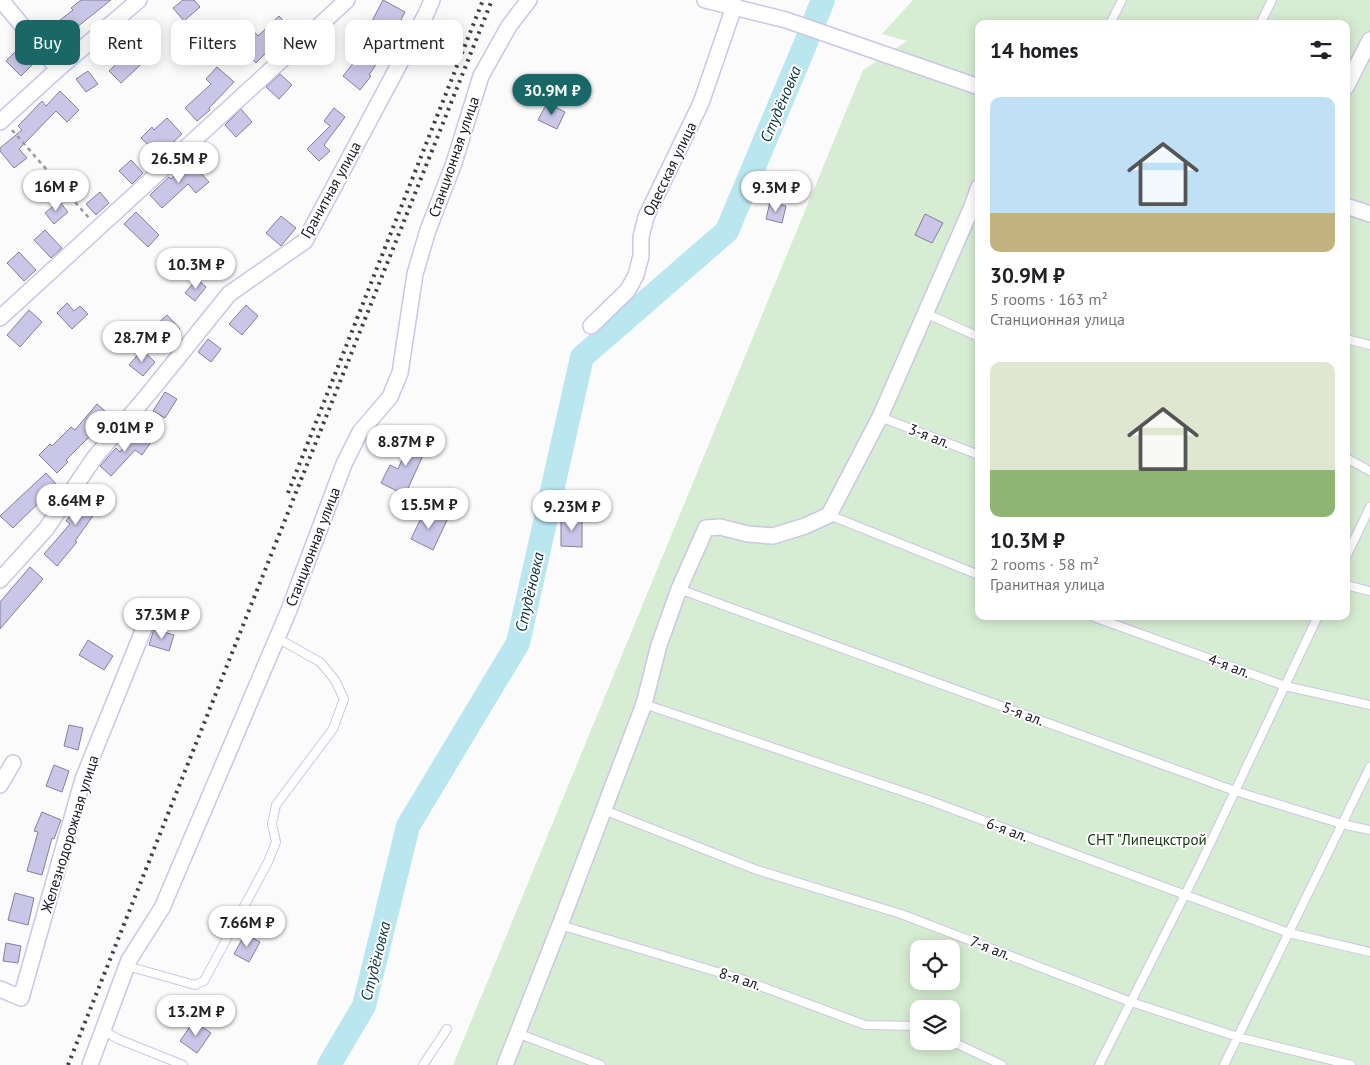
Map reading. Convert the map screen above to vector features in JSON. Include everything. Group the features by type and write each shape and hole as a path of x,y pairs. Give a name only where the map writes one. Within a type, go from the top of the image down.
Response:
{"street":[{"path":"1,0 58,69"},
{"path":"1,121 58,69 139,0"},
{"path":"0,318 347,0"},
{"name":"Гранитная улица","path":"0,580 46,529 94,457 151,391 229,294 305,241 432,0"},
{"name":"Станционная улица","path":"90,1065 126,966 162,908 277,638 344,464 360,432 390,397 400,373 415,274 428,230 460,144 481,76 509,26 529,0"},
{"path":"705,0 734,4 786,20 975,86"},
{"name":"Одесская улица","path":"591,326 628,290 636,275 642,256 641,237 646,217 701,103 734,4"},
{"path":"1350,81 1366,58 1370,40"},
{"path":"1350,207 1370,214"},
{"path":"505,1065 644,704 659,645 679,589 706,528 720,527 748,534 773,536 829,516 880,417 925,313 975,210"},
{"name":"Железнодорожная улица","path":"0,989 21,998 83,779 149,616"},
{"path":"0,785 13,763"}],"lane":[{"path":"1112,20 1122,0"},
{"path":"1262,20 1272,0"},
{"path":"925,313 975,335"},
{"path":"1350,340 1370,345"},
{"name":"3-я ал.","path":"880,417 975,453"},
{"path":"1350,460 1370,471"},
{"path":"1350,549 1370,507"},
{"path":"829,516 975,573"},
{"path":"1350,586 1370,592"},
{"name":"5-я ал.","path":"679,589 1235,791 1342,824 1370,830"},
{"name":"4-я ал.","path":"1102,620 1285,686 1370,704"},
{"path":"1099,1065 1184,896 1316,620"},
{"path":"126,966 195,985 204,981 268,862 276,842 272,824 276,806 334,729 344,699 335,680 320,662 277,638"},
{"name":"6-я ал.","path":"644,704 928,800 1288,933 1370,952"},
{"path":"1224,1065 1370,767"},
{"name":"7-я ал.","path":"604,810 757,870 901,914 1131,1002 1238,1037 1351,1065"},
{"name":"8-я ал.","path":"560,925 742,979 865,1024 910,1026"},
{"path":"423,1065 447,1029"},
{"path":"102,1030 118,1039 184,1065"},
{"path":"517,1033 602,1065"},
{"path":"960,1045 1002,1065"}],"path":[{"path":"1,121 98,228"}],"green space":[{"name":"СНТ \"Липецкстрой","path":"913,0 1370,0 1370,1065 453,1065 863,70 907,41 882,34"}],"building":[{"path":"81,0 111,0 80,25 80,20 60,20 73,10 71,8"},
{"path":"183,0 194,0 200,7 185,20 173,8"},
{"path":"383,0 405,12 401,20 373,20"},
{"path":"279,16 283,20 275,20"},
{"path":"265,29 265,54 256,63 255,33 258,36"},
{"path":"15,52 15,65 32,65 21,76 6,61"},
{"path":"115,65 140,65 121,83 109,71"},
{"path":"352,65 376,65 369,75 371,76 360,90 343,76"},
{"path":"217,67 234,82 209,108 210,110 197,121 185,108 211,84 206,79"},
{"path":"88,71 98,84 86,92 76,79"},
{"path":"280,74 292,85 279,99 266,87"},
{"path":"60,91 79,110 67,122 56,111 19,149 27,158 14,168 0,151 0,148 22,130 18,126 42,101 46,106"},
{"path":"547,103 565,112 557,129 538,120"},
{"path":"334,108 345,117 324,145 330,151 319,161 307,149 330,126 324,121"},
{"path":"241,109 252,122 236,137 225,125"},
{"path":"167,118 182,134 171,144 170,142 158,154 141,138 152,127 154,130"},
{"path":"131,160 143,173 132,184 119,171"},
{"path":"190,161 209,182 196,193 188,184 162,208 150,195"},
{"path":"100,192 109,203 96,215 86,204"},
{"path":"59,201 68,212 54,224 45,213"},
{"path":"770,202 786,206 782,223 766,219"},
{"path":"136,212 159,235 148,247 124,224"},
{"path":"925,214 943,223 932,243 915,235"},
{"path":"281,216 296,228 281,246 266,233"},
{"path":"45,230 62,248 51,258 34,240"},
{"path":"19,252 36,270 24,281 7,263"},
{"path":"197,279 206,287 195,301 185,293"},
{"path":"67,303 74,311 80,306 88,314 72,329 57,313"},
{"path":"246,305 258,316 242,335 229,324"},
{"path":"29,310 42,322 20,347 7,335"},
{"path":"167,315 180,329 163,344 150,331"},
{"path":"208,339 221,349 211,362 198,352"},
{"path":"142,350 155,362 143,376 129,365"},
{"path":"165,392 177,399 165,418 153,411"},
{"path":"97,404 113,418 100,433 96,430 66,460 68,462 57,473 39,455 50,444 52,446 71,427 75,430"},
{"path":"136,431 151,442 142,455 135,450 111,476 100,466 116,448 120,452"},
{"path":"413,435 429,442 405,495 381,483 390,465 398,469"},
{"path":"46,473 57,485 13,528 0,516"},
{"path":"90,489 109,503 100,516 95,513 75,541 77,542 57,566 44,554 70,524 66,521"},
{"path":"425,510 447,520 433,550 411,539"},
{"path":"561,517 582,518 582,547 561,546"},
{"path":"30,567 43,579 0,629 0,602"},
{"path":"154,629 174,635 169,651 149,645"},
{"path":"88,640 113,656 104,670 79,655"},
{"path":"69,725 83,728 78,750 64,746"},
{"path":"54,765 69,771 62,792 46,786"},
{"path":"42,812 61,820 54,839 52,838 42,875 27,871 38,832 34,831"},
{"path":"15,893 34,898 28,925 8,920"},
{"path":"245,934 260,942 249,962 234,954"},
{"path":"6,943 21,946 18,963 3,961"},
{"path":"194,1021 211,1033 197,1053 180,1041"}],"waterway":[{"name":"Студёновка","path":"815,20 823,0"},
{"name":"Студёновка","path":"329,1065 364,1006 408,826 518,643 582,357 727,231 807,40"}],"railway":[{"path":"288,493 483,0"},
{"path":"68,1065 492,0"}]}
